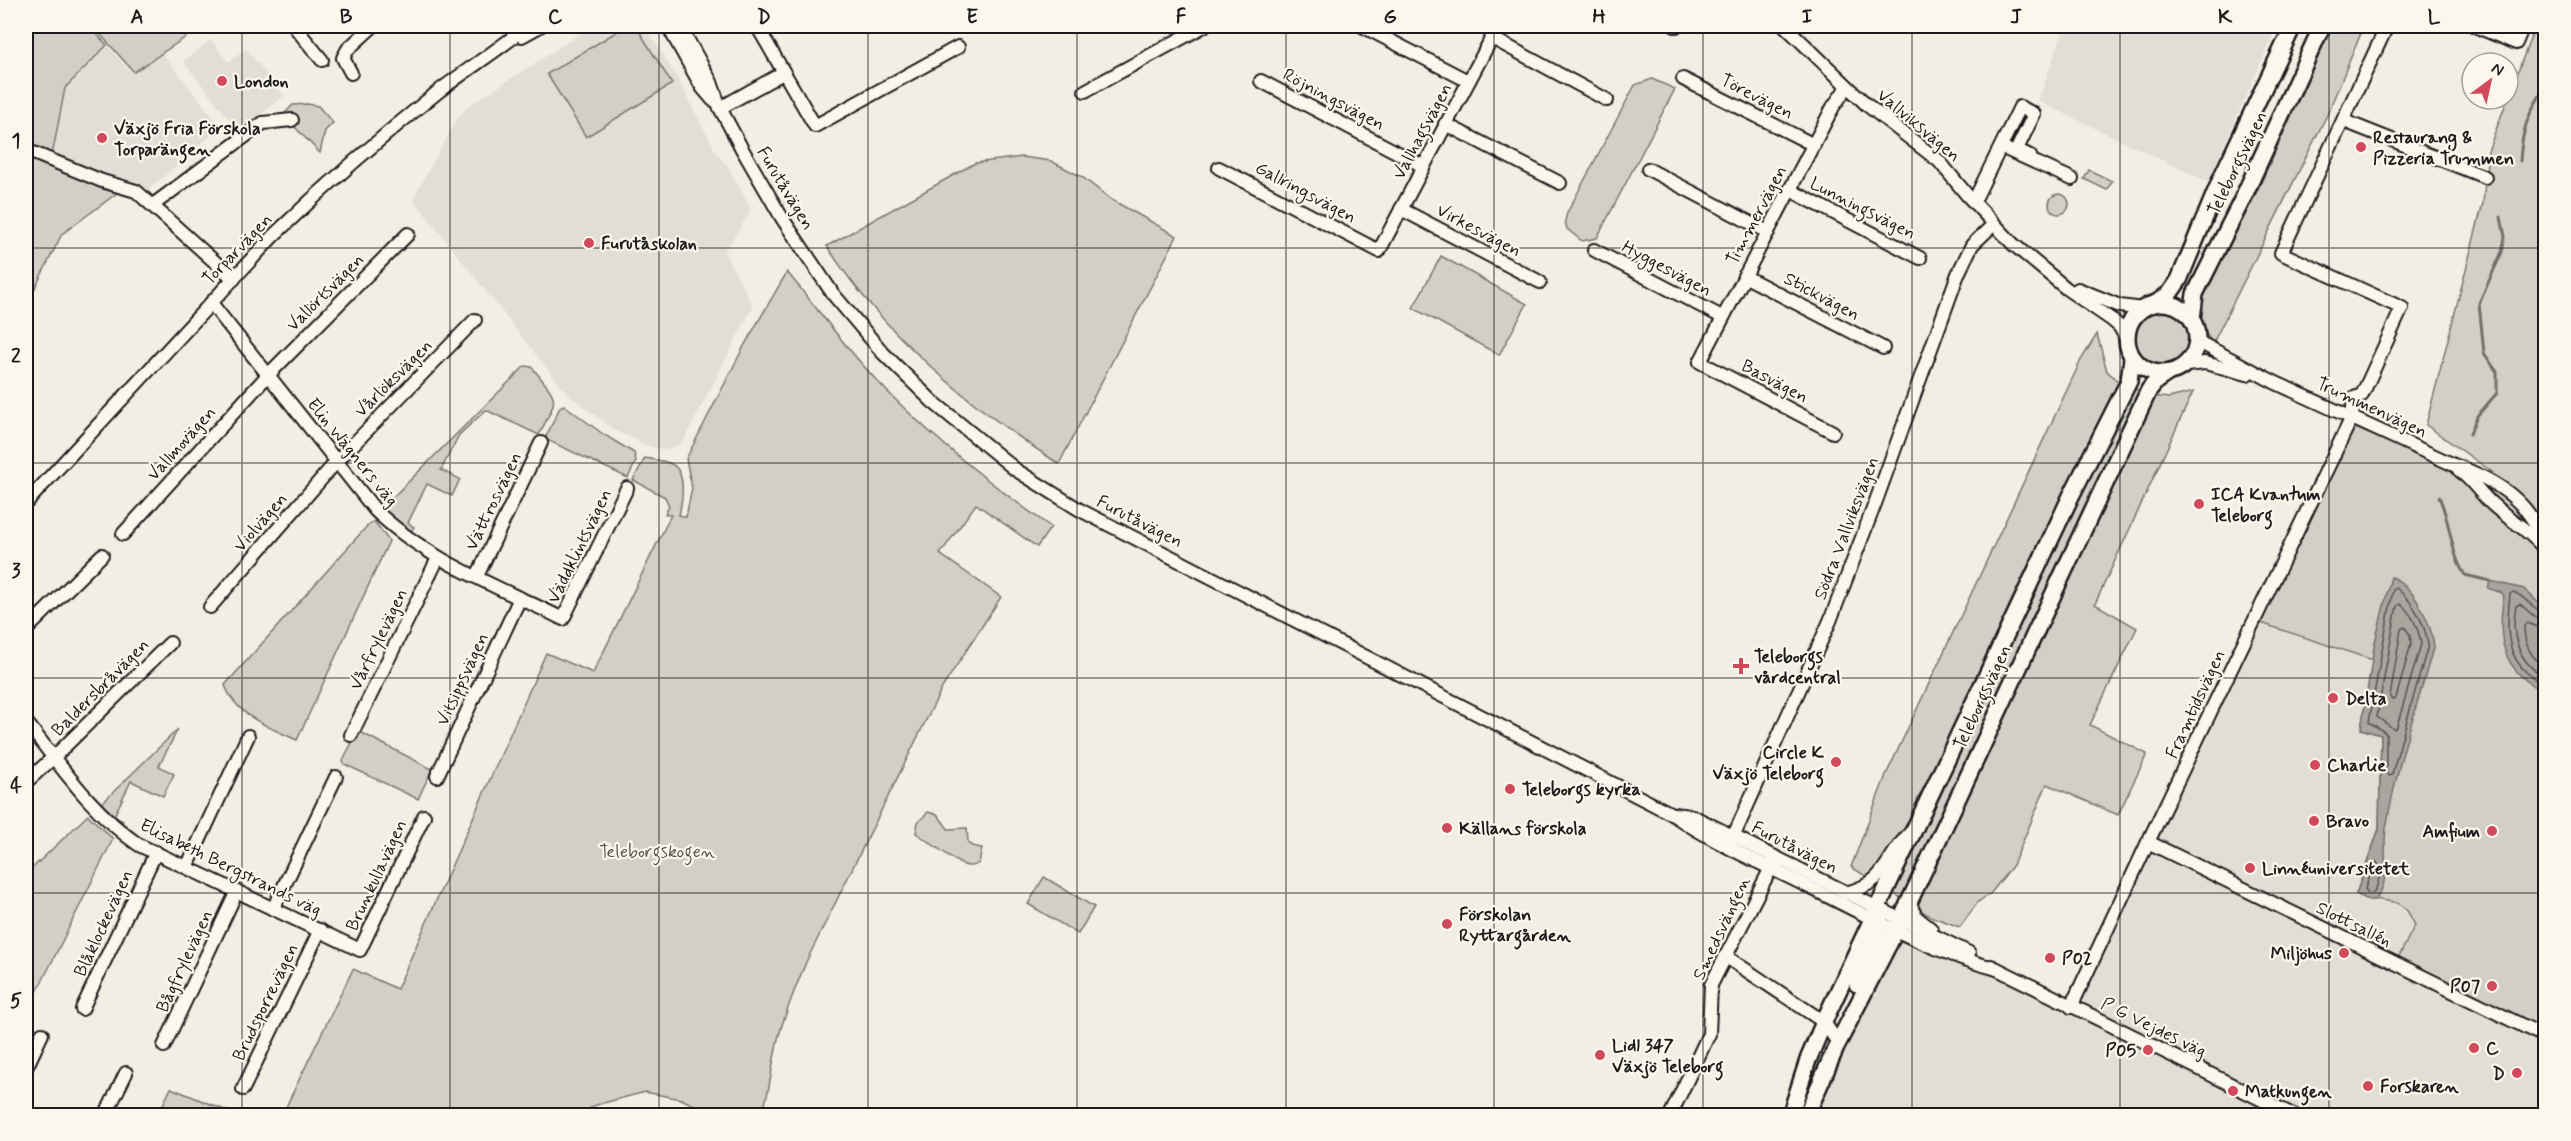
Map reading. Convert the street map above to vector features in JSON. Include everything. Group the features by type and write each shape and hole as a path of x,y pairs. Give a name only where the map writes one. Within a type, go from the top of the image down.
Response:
{"main road":[{"name":"Teleborgsvägen","path":"2148,307 2170,293 2179,280 2223,174 2293,26"},
{"name":"Teleborgsvägen","path":"2192,319 2195,294 2242,200 2322,26"},
{"path":"2176,306 2192,319 2197,341 2194,354 2186,365 2168,374 2148,371 2132,358 2127,340 2130,323 2148,307 2176,306"},
{"name":"Teleborgsvägen","path":"1790,1116 1808,1060 1824,1022 1877,917 1912,830 2071,496 2129,381 2132,358"},
{"name":"Teleborgsvägen","path":"1806,1116 1838,1042 1898,925 2149,390 2156,381 2168,374"},
{"name":"Teleborgsvägen","path":"1838,1042 1860,977 1878,937 1877,917"}],"street":[{"path":"294,26 322,60"},
{"path":"351,73 343,58 348,49 373,26"},
{"name":"Torparvägen","path":"26,503 273,236 364,151 441,89 528,26"},
{"name":"Torparvägen","path":"500,48 540,26"},
{"name":"Furutåvägen","path":"668,26 702,87 720,108"},
{"name":"Furutåvägen","path":"680,26 711,82 720,108 782,218 833,294 883,353 932,401 1016,470 1080,510 1672,814 1692,816 1731,841 1877,917 1898,925"},
{"path":"757,26 816,126 958,47"},
{"path":"1084,91 1204,26"},
{"path":"1362,26 1468,81"},
{"name":"Vallhagsvägen","path":"1376,249 1379,251 1498,26"},
{"name":"Vallviksvägen","path":"1785,26 1847,87 1940,161 2013,244 2067,289 2116,324 2127,340"},
{"path":"2387,26 2344,121 2485,177"},
{"path":"2475,26 2516,43 2523,26"},
{"path":"1492,38 1607,100"},
{"path":"720,108 783,73"},
{"name":"Törevägen","path":"1683,79 1814,145"},
{"name":"Röjningsvägen","path":"1261,81 1423,166"},
{"name":"Timmervägen","path":"1700,362 1722,317 1847,87"},
{"path":"1974,201 2020,107 2034,114 2019,147 2020,151 2030,156"},
{"path":"153,205 263,123 292,120"},
{"name":"Framtidsvägen","path":"2071,1007 2352,417 2354,398 2362,395 2402,308 2281,253 2344,121"},
{"path":"1445,124 1560,183"},
{"path":"2001,147 2072,179"},
{"path":"26,150 102,181 136,191 234,279"},
{"name":"Gallringsvägen","path":"1219,168 1376,249"},
{"path":"1648,169 1768,232"},
{"name":"Lunningsvägen","path":"1790,190 1920,258"},
{"name":"Virkesvägen","path":"1401,209 1540,282"},
{"name":"Södra Vallviksvägen","path":"1731,841 1830,621 1874,509 1958,274 1972,246 1994,224"},
{"name":"Vallörtsvägen","path":"267,376 408,234"},
{"name":"Hyggesvägen","path":"1594,250 1722,317"},
{"name":"Stickvägen","path":"1744,276 1883,348"},
{"name":"Vallviksvägen","path":"2055,277 2102,300 2120,306 2148,307"},
{"name":"Elin Wägners väg","path":"211,303 375,510 396,531 438,558 563,619"},
{"name":"Vårlöksvägen","path":"337,461 475,320"},
{"name":"Trummenvägen","path":"2197,341 2274,382 2478,474 2516,498 2526,508 2546,549 2527,530 2490,503 2479,487 2454,465"},
{"name":"Basvägen","path":"1700,362 1833,432"},
{"name":"Trummenvägen","path":"2186,365 2205,363 2274,382"},
{"name":"Vallmovägen","path":"123,534 267,376"},
{"name":"Vättrosvägen","path":"477,576 541,443"},
{"name":"Violvägen","path":"210,607 337,461"},
{"name":"Väddklintsvägen","path":"563,619 627,489"},
{"path":"26,630 102,555"},
{"name":"Vårfrylevägen","path":"351,735 438,558"},
{"name":"Vitsippsvägen","path":"437,776 520,598"},
{"name":"Baldersbråvägen","path":"26,782 170,643"},
{"name":"Elisabeth Bergstrands väg","path":"26,722 93,806 114,828 139,845 360,950"},
{"path":"187,867 248,736"},
{"path":"273,909 336,777"},
{"name":"Brunkullavägen","path":"360,950 424,816"},
{"path":"1845,892 1860,889 1877,878 1895,848 1912,830"},
{"name":"Slottsallén","path":"2148,842 2546,1037"},
{"name":"Blåklockevägen","path":"82,1009 156,852"},
{"name":"Furutåvägen","path":"1773,863 1845,892 1877,917"},
{"name":"Smedsvängen","path":"1670,1116 1709,1034 1711,985 1773,863"},
{"name":"Bågfrylevägen","path":"164,1046 237,891"},
{"path":"1909,901 1912,912 1920,921 1943,936 1953,946"},
{"name":"P G Vejdes väg","path":"1898,925 1973,963 1997,969"},
{"name":"P G Vejdes väg","path":"1898,925 1953,946 2071,1007 2295,1116"},
{"name":"Brudsporrevägen","path":"243,1089 320,930"},
{"path":"1725,956 1824,1022 1838,1042"},
{"path":"26,1068 42,1034"},
{"path":"105,1116 126,1073"}],"shaded area":[{"name":"Furutåskolan","path":"592,26 645,26 679,81 717,154 728,166 750,208 750,213 724,252 753,306 683,442 666,450 648,446 616,431 574,399 560,385 413,199 458,117 470,105"},
{"path":"2065,26 2277,26 2208,182 2038,101"},
{"path":"211,40 228,62 246,48 284,96 239,132 183,61"},
{"path":"107,45 130,71 162,53 221,127 148,190 51,161 65,88"},
{"name":"Linnéuniversitetet","path":"2255,621 2373,660 2361,729 2381,734 2379,829 2356,894 2367,900 2394,901 2404,907 2415,925 2395,964 2545,1037 2545,1115 1814,1116 1867,1003 1896,930 2071,1007"}],"green space":[{"path":"26,26 89,26 107,45 65,88 51,161 124,188 62,234 33,292 26,284"},
{"path":"93,26 202,26 134,72"},
{"path":"626,26 636,26 672,84 586,137 547,74"},
{"path":"2332,26 2364,26 2327,115 2213,343 2201,324 2200,301 2254,198"},
{"path":"2535,26 2545,26 2545,1037 2395,964 2415,925 2410,916 2400,904 2356,894 2379,829 2381,735 2361,729 2373,660 2255,621 2353,427 2448,468 2492,472 2426,425 2483,203 2488,151 2503,111 2520,111 2520,66"},
{"path":"1652,79 1675,89 1597,238 1582,241 1567,229 1565,221 1567,213 1635,85"},
{"path":"293,105 318,106 333,123 325,131 320,153 283,115"},
{"path":"1022,157 1051,161 1082,177 1112,200 1177,236 1059,464 994,419 931,367 875,310 827,246 975,163"},
{"path":"2089,170 2112,181 2107,190 2084,179"},
{"path":"2059,194 2066,197 2069,204 2066,211 2059,214 2052,211 2049,204 2052,197"},
{"path":"1441,256 1527,304 1499,355 1413,308"},
{"name":"Teleborgskogen","path":"787,272 856,358 901,405 963,460 1051,527 1037,547 976,504 940,554 1001,597 942,688 807,960 781,1029 762,1115 716,1115 681,1099 645,1092 596,1105 578,1115 282,1115 353,969 397,989 546,653 593,673 671,515 665,514 669,506 665,497 633,480 645,458 675,466 682,486 679,515 686,517 692,488 686,459 744,346"},
{"path":"2156,310 2168,310 2183,318 2191,333 2191,345 2183,360 2168,368 2156,368 2141,360 2133,345 2133,333 2141,318"},
{"path":"2097,334 2107,371 2119,382 2152,396 2169,398 2193,392 2095,604 2137,628 2090,725 2147,754 2118,815 2047,784 2013,865 1991,893 1978,902 1960,927 1930,916 1851,867 1886,775 2081,360"},
{"path":"525,366 532,367 548,387 554,399 539,435 486,410 459,435 441,470 460,479 452,496 427,484 408,523 414,527 410,533 383,510 385,505"},
{"path":"564,405 603,434 634,453 636,461 628,478 545,439 560,407"},
{"path":"374,521 389,541 297,740 265,725 245,712 237,705 225,685"},
{"path":"178,729 159,766 174,774 163,796 131,781 114,816 123,821 120,824 102,803"},
{"path":"358,731 432,769 418,799 344,764 343,760"},
{"path":"928,812 938,815 948,829 967,828 968,843 982,848 979,863 969,866 959,863 916,833 918,822"},
{"path":"88,815 113,839 26,1014 26,874"},
{"path":"1044,877 1094,907 1078,934 1028,904"},
{"path":"171,1088 237,1115 158,1115"}],"water":[{"path":"2391,577 2399,581 2414,596 2425,616 2434,645 2390,806 2385,838 2383,884 2375,900 2367,900 2356,894 2379,829 2381,735 2361,729 2375,642"},
{"path":"2490,581 2524,589 2545,609 2545,692 2520,675 2511,664 2502,640 2504,596 2488,588"}],"waterway":[{"path":"2520,161 2527,122 2546,86"},
{"path":"2470,434 2477,416 2497,393 2497,372 2484,353 2479,303 2502,252 2505,237 2501,217"},
{"path":"2439,497 2456,557 2465,575 2490,581"}],"place":[{"name":"London","path":"222,81"},
{"name":"Växjö Fria Förskola Torparängen","path":"102,138"},
{"name":"Restaurang & Pizzeria Trummen","path":"2361,147"},
{"name":"Furutåskolan","path":"589,243"},
{"name":"ICA Kvantum Teleborg","path":"2199,504"},
{"name":"Teleborgs vårdcentral","path":"1741,666"},
{"name":"Delta","path":"2333,698"},
{"name":"Circle K Växjö Teleborg","path":"1836,762"},
{"name":"Charlie","path":"2315,765"},
{"name":"Teleborgs kyrka","path":"1510,789"},
{"name":"Bravo","path":"2314,821"},
{"name":"Källans förskola","path":"1447,828"},
{"name":"Amfium","path":"2492,831"},
{"name":"Linnéuniversitetet","path":"2250,868"},
{"name":"Förskolan Ryttargården","path":"1447,924"},
{"name":"Miljöhus","path":"2344,953"},
{"name":"P02","path":"2050,958"},
{"name":"P07","path":"2492,986"},
{"name":"C","path":"2474,1048"},
{"name":"P05","path":"2148,1050"},
{"name":"Lidl 347 Växjö Teleborg","path":"1600,1055"},
{"name":"D","path":"2517,1073"},
{"name":"Forskaren","path":"2368,1086"},
{"name":"Matkungen","path":"2233,1091"}]}
